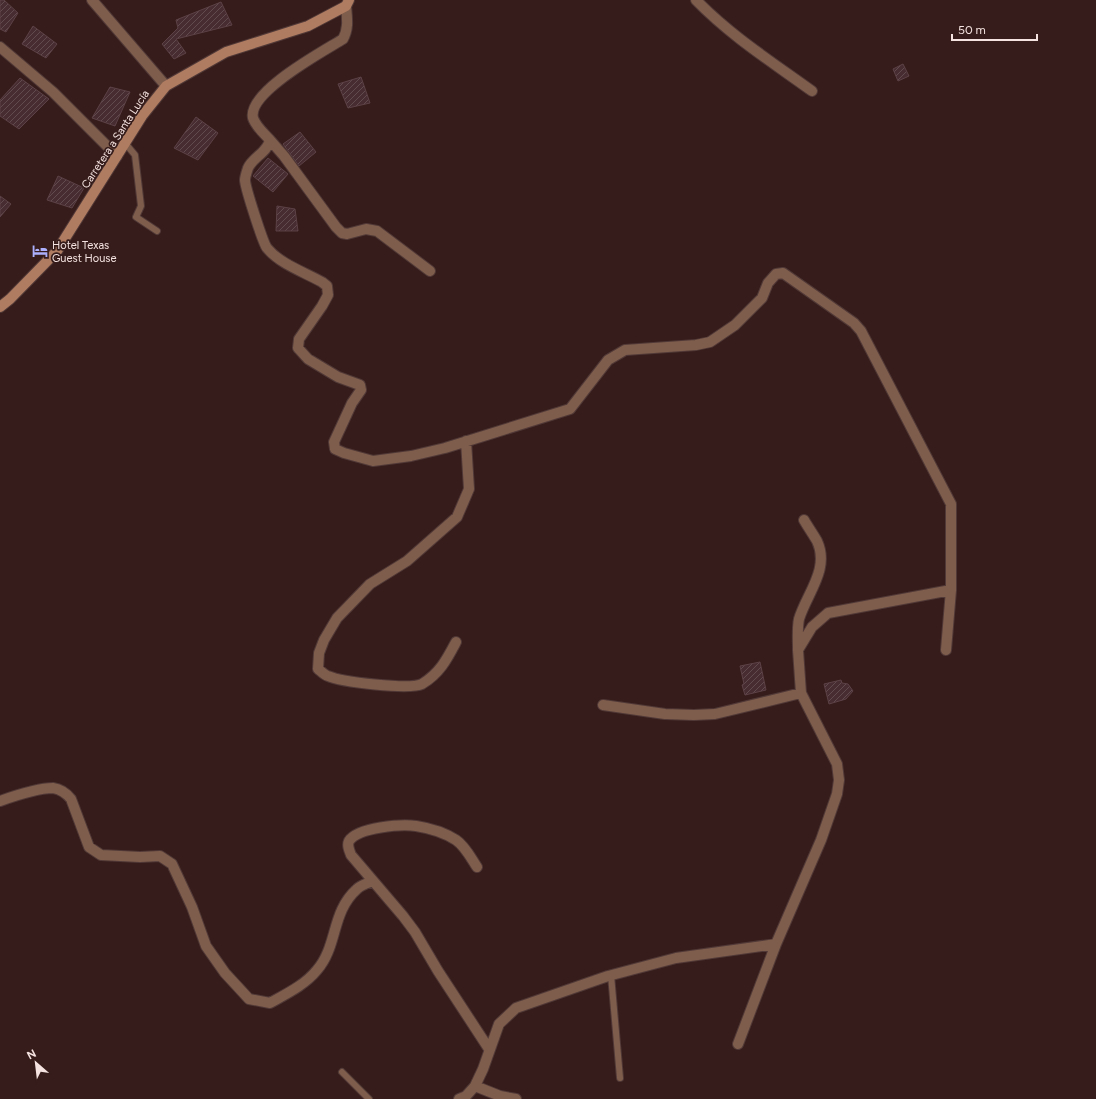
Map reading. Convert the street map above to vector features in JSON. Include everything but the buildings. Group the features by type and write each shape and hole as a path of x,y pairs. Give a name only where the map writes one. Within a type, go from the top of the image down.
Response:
{"main road":[{"name":"Carretera a Santa Lucía","path":"0,307 10,299 57,251 142,116 166,86 226,52 308,26 347,3"}],"street":[{"path":"92,0 166,86"},
{"path":"696,0 715,19 812,91"},
{"path":"347,3 348,31 344,39 286,75 261,96 255,107 253,116 256,124 284,156 336,227 347,234 366,229 377,231 430,271"},
{"path":"0,47 53,92 117,156"},
{"path":"270,140 266,150 248,168 245,180 249,198 264,242 266,247 281,260 327,286 328,295 299,339 298,348 314,363 338,377 360,385 361,390 352,403 334,442 335,449 373,461 411,456 445,448 570,409 608,360 625,350 696,345 710,342 735,325 762,298 768,283 776,274 783,273 854,323 861,331 951,504 951,590 946,650"},
{"path":"456,642 445,663 437,672 420,684 404,687 348,682 328,676 318,669 319,653 336,618 370,584 407,561 457,517 469,489 466,441"},
{"path":"738,1044 776,944 821,840 837,794 840,780 837,764 801,693 798,650 799,620 821,565 818,542 804,520"},
{"path":"798,650 812,627 828,613 951,590"},
{"path":"603,705 665,714 715,714 801,693"},
{"path":"0,801 22,793 54,788 67,794 71,799 89,847 101,855 160,856 172,864 192,907 206,946 224,973 249,999 270,1003 300,986 318,970 327,953 344,904 358,888 373,881"},
{"path":"477,866 458,841 447,835 416,826 389,825 364,831 353,837 348,842 348,848 351,855 415,932 438,971 489,1049"},
{"path":"459,1099 466,1096 475,1086 483,1069 499,1024 516,1008 611,975 676,958 776,944"},
{"path":"475,1086 500,1096 516,1099"}],"lane":[{"path":"125,143 135,155 141,206 136,217 157,231"},
{"path":"611,975 620,1078"},
{"path":"342,1072 369,1099"}],"place":[{"name":"Hotel Texas Guest House","path":"40,251"}]}
